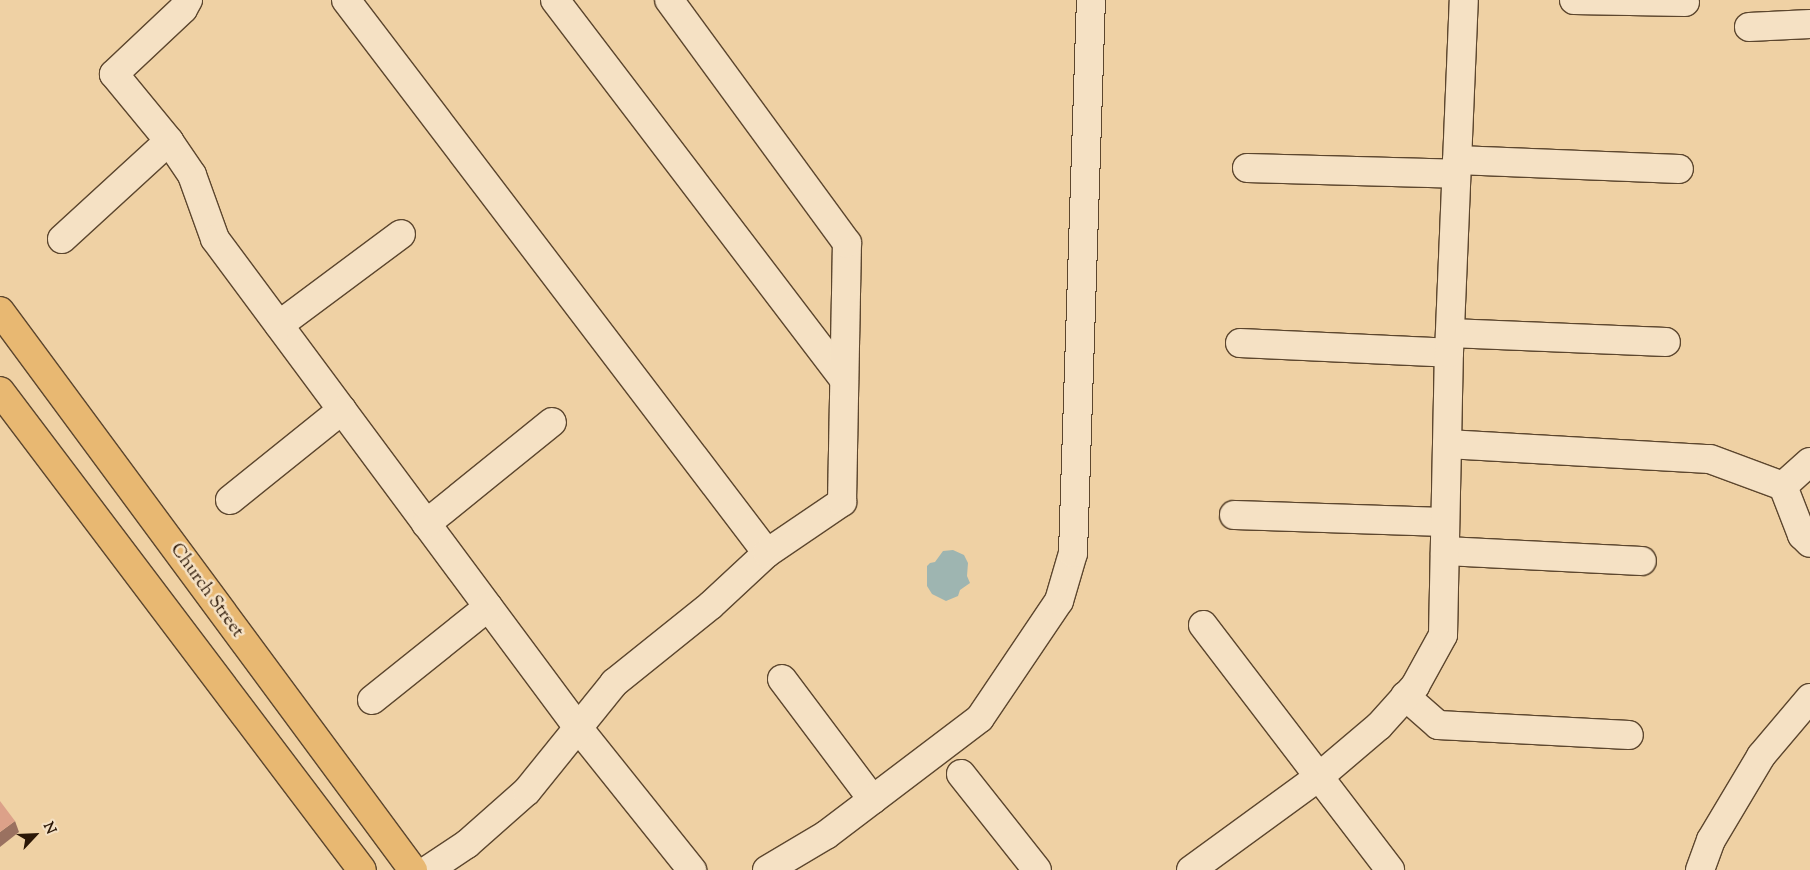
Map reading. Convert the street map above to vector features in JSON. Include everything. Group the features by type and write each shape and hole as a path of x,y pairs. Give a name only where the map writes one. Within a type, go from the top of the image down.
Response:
{"main road":[{"name":"Church Street","path":"0,312 413,870"},
{"path":"0,391 362,870"}],"lane":[{"path":"188,0 183,9 114,74 169,141 192,175 215,239 579,729 692,870"},
{"path":"346,0 767,553"},
{"path":"556,0 844,380"},
{"path":"428,870 466,844 527,791 579,729 614,683 711,605 767,553 842,502 847,243 669,0"},
{"path":"767,870 826,836 980,718 1059,601 1073,553 1090,0"},
{"path":"1191,870 1320,776 1379,726 1415,686 1443,635 1449,343 1464,0"},
{"path":"1574,0 1685,2"},
{"path":"1750,27 1810,24"},
{"path":"62,239 169,141"},
{"path":"1247,168 1679,169"},
{"path":"279,325 401,234"},
{"path":"1240,343 1666,342"},
{"path":"230,500 342,410"},
{"path":"426,524 552,422"},
{"path":"1447,444 1710,459 1783,486 1802,534 1810,543"},
{"path":"1783,486 1810,462"},
{"path":"1234,515 1445,522"},
{"path":"1445,551 1642,561"},
{"path":"372,700 488,607"},
{"path":"1203,625 1390,870"},
{"path":"782,679 873,800"},
{"path":"1406,696 1438,725 1629,735"},
{"path":"1700,870 1711,840 1761,756 1810,698"},
{"path":"961,774 1037,870"}],"water":[{"path":"953,550 964,555 968,563 967,576 970,583 960,590 958,596 946,601 932,594 927,586 927,566 935,562 943,551"}],"building":[{"path":"0,801 15,821 0,832"}]}
